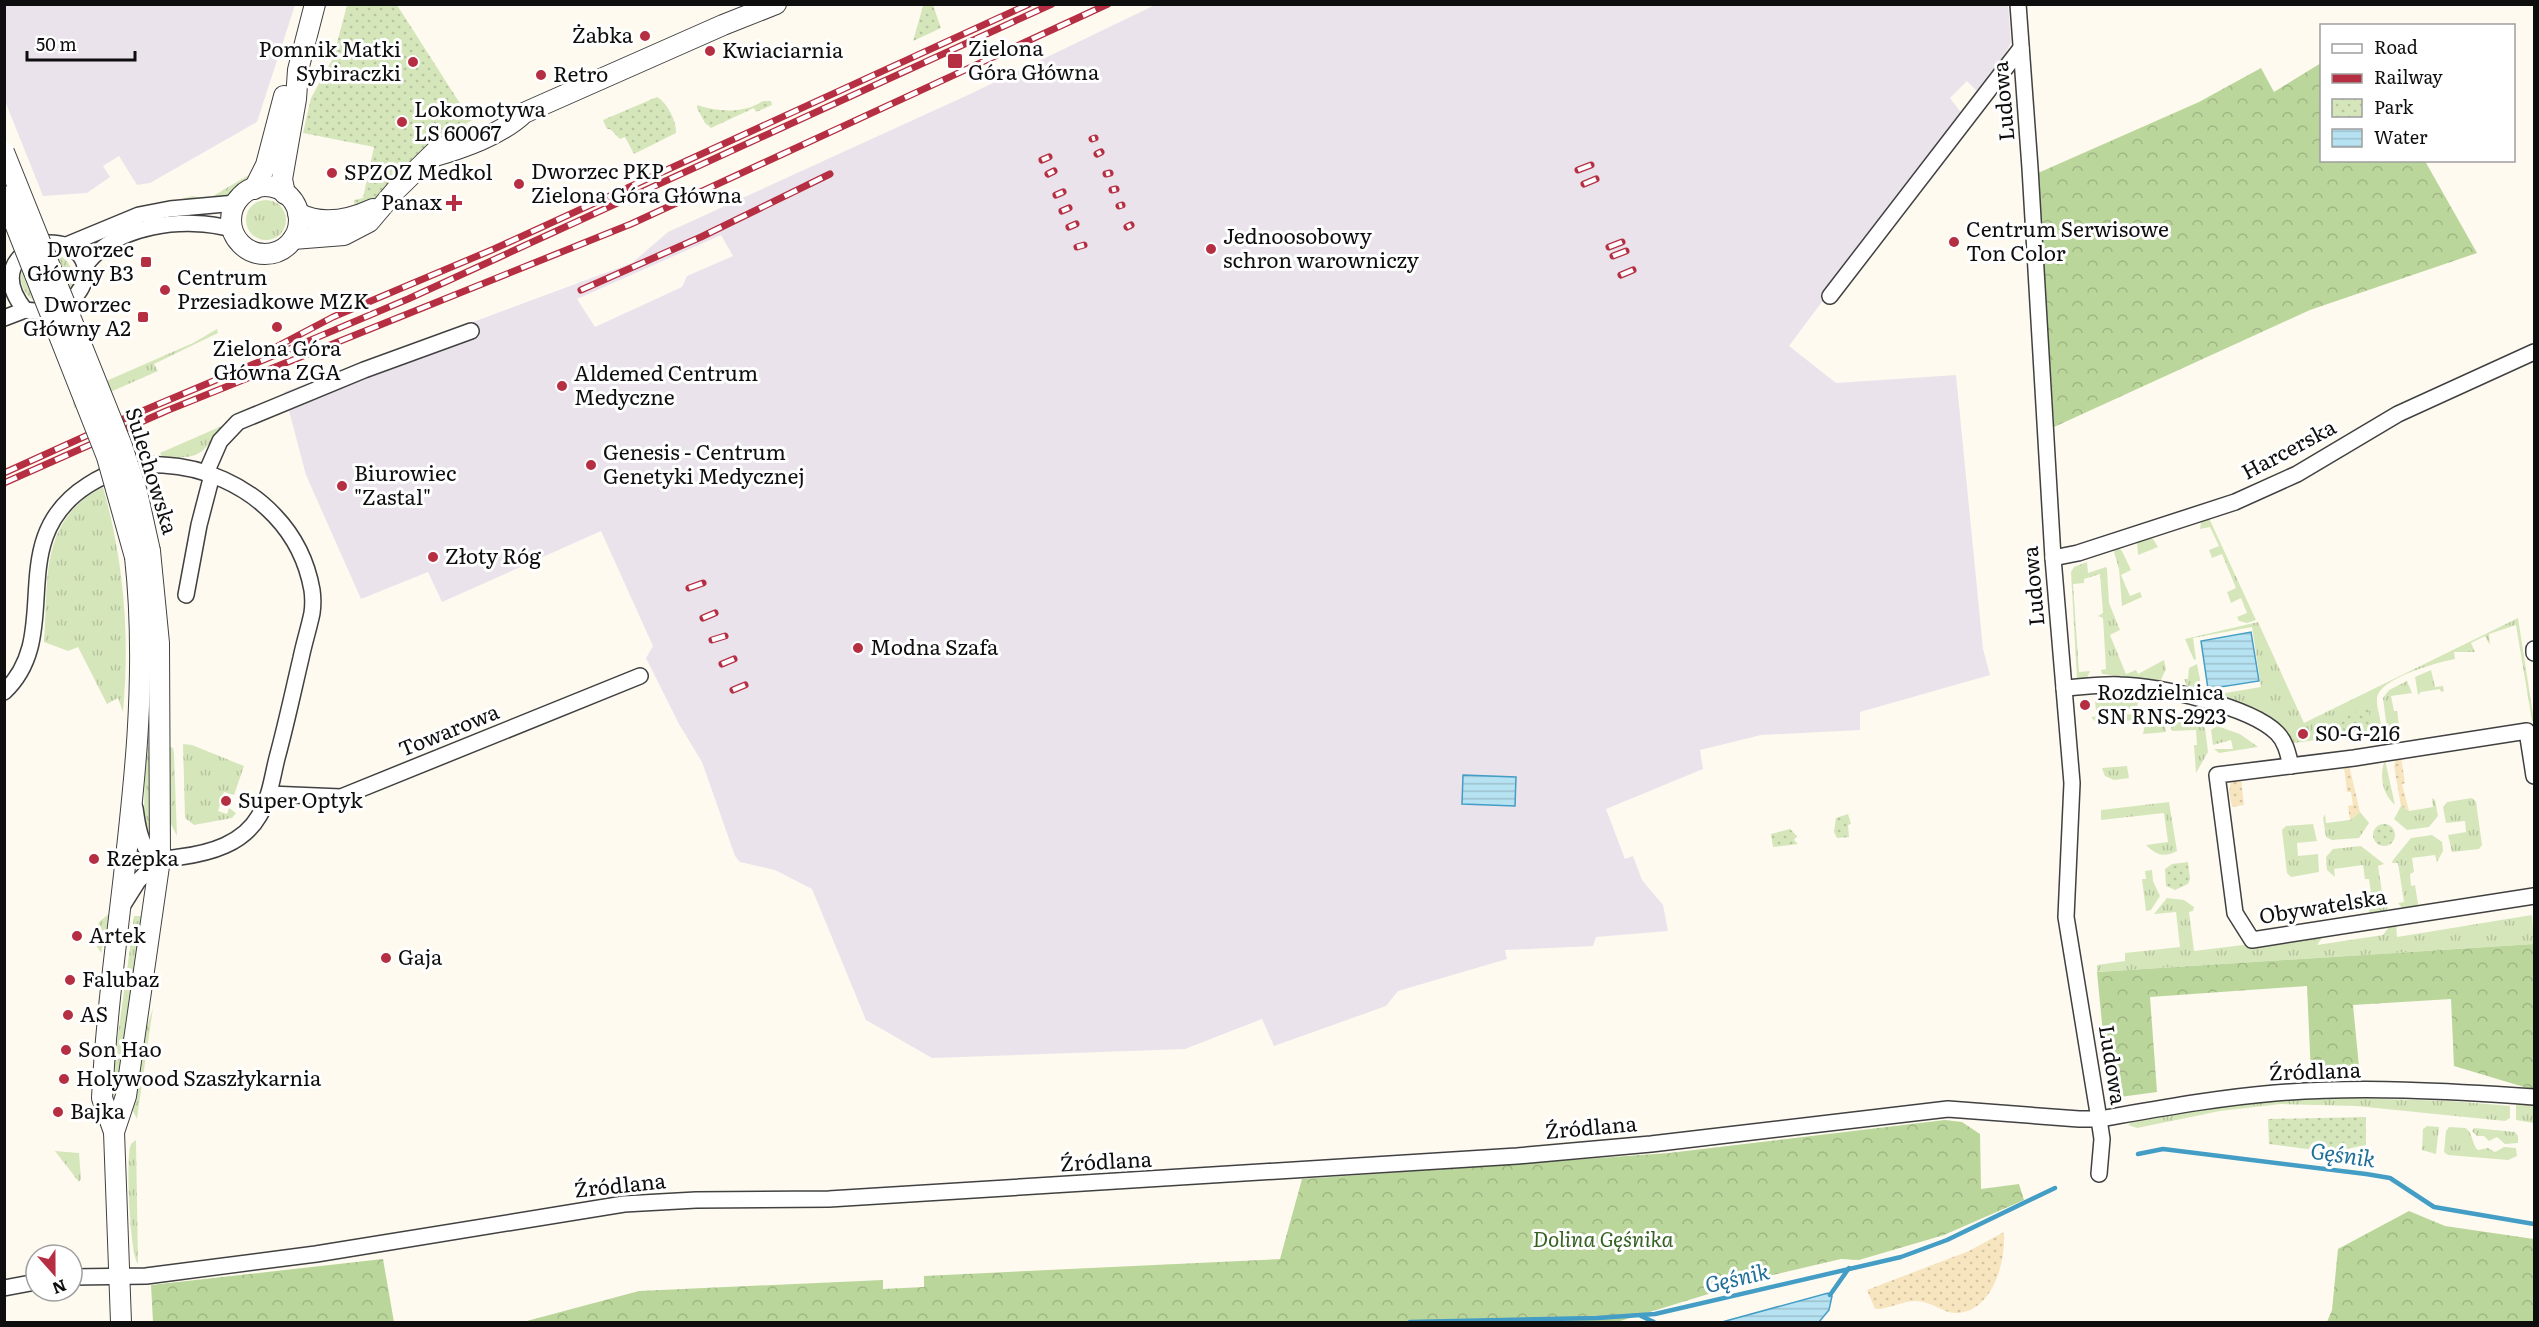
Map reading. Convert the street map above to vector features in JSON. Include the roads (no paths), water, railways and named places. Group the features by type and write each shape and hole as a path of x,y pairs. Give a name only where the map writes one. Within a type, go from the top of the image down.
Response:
{"street":[{"path":"315,4 298,70 296,99 282,179 285,194 298,213 318,220 338,220 358,216 381,206"},
{"name":"Ludowa","path":"2018,4 2030,168 2052,558 2072,783 2066,918 2099,1119"},
{"path":"293,239 336,236 353,232 369,222 381,206 446,141 456,136 508,113 524,113 774,5"},
{"name":"Ludowa","path":"1830,296 2021,48"},
{"path":"298,70 283,98 266,165 254,189 236,203 232,211 232,229 242,245 259,254 281,250 293,239 297,231 298,213"},
{"name":"Sulechowska","path":"4,152 122,446 137,492 142,554 142,648 132,787 102,1098 114,1132 121,1323"},
{"path":"254,189 270,187 285,194"},
{"name":"Sulechowska","path":"4,196 107,456 142,554 159,643 160,859 126,1096 114,1132"},
{"path":"25,310 8,293 10,274 15,262 24,252 49,243 69,244 139,215 170,209 236,203"},
{"path":"4,318 25,310 52,310 71,302 83,282 85,266 92,256 111,242 153,228 196,223 232,229"},
{"path":"69,244 77,251 85,266"},
{"path":"186,596 209,474 220,441 238,422 364,370 471,331"},
{"name":"Harcerska","path":"2052,558 2078,553 2235,502 2297,474 2398,414 2535,352"},
{"path":"4,692 19,676 31,644 38,560 43,538 56,516 74,495 105,475 135,466 171,465 209,474 234,484 275,516 294,540 306,568 312,590 313,610 269,794 259,818 234,841 198,855 160,859"},
{"name":"Towarowa","path":"269,794 341,797 640,676"},
{"path":"2064,688 2131,686 2231,708 2254,716 2278,734 2286,746 2291,766"},
{"name":"Obywatelska","path":"2535,776 2527,731 2217,775 2235,913 2252,940 2535,896"},
{"name":"Sulechowska","path":"132,787 144,843 151,855 160,859"},
{"name":"Sulechowska","path":"119,910 138,881 160,859"},
{"name":"Źródlana","path":"84,1277 146,1275 316,1254 624,1204 696,1200 829,1199 1458,1160 1642,1145 1948,1109 2099,1119 2233,1097 2308,1091 2444,1092 2535,1097"},
{"path":"2099,1119 2102,1139 2099,1174"},
{"path":"4,1288 24,1284"}],"water":[{"path":"2251,632 2259,681 2208,689 2201,641"},
{"path":"1463,775 1516,777 1515,806 1462,804"},
{"path":"1828,1293 1832,1296 1829,1310 1819,1322 1722,1322"}],"waterway":[{"name":"Gęśnik","path":"2138,1154 2163,1149 2390,1178 2434,1207 2534,1224"},
{"name":"Gęśnik","path":"1410,1322 1597,1318 1655,1314 1901,1257 1947,1240 2055,1188"},
{"path":"1830,1295 1849,1268"},
{"path":"1641,1316 1654,1322"}],"railway":[{"path":"276,347 333,317 494,249 1029,4"},
{"path":"4,473 121,420 408,299 1052,4"},
{"path":"4,483 166,411 631,224 1108,4"},
{"path":"1097,154 1101,152"},
{"path":"1042,160 1049,157"},
{"path":"1578,170 1591,165"},
{"path":"1048,174 1054,171"},
{"path":"1106,174 1110,173"},
{"path":"581,290 701,237 830,174"},
{"path":"1584,184 1596,179"},
{"path":"1112,190 1116,189"},
{"path":"1056,195 1063,192"},
{"path":"1062,211 1069,208"},
{"path":"1069,227 1076,224"},
{"path":"1127,227 1131,225"},
{"path":"1609,247 1622,242"},
{"path":"1077,247 1084,245"},
{"path":"1613,256 1626,251"},
{"path":"1621,275 1633,270"},
{"path":"689,588 703,583"},
{"path":"703,618 715,613"},
{"path":"712,640 725,636"},
{"path":"722,664 734,659"},
{"path":"733,690 745,685"}],"place":[{"name":"Żabka","path":"645,36"},
{"name":"Kwiaciarnia","path":"710,51"},
{"name":"Zielona Góra Główna","path":"955,61"},
{"name":"Pomnik Matki Sybiraczki","path":"413,62"},
{"name":"Retro","path":"541,75"},
{"name":"Lokomotywa LS 60067","path":"402,122"},
{"name":"SPZOZ Medkol","path":"332,173"},
{"name":"Dworzec PKP Zielona Góra Główna","path":"519,184"},
{"name":"Panax","path":"454,203"},
{"name":"Centrum Serwisowe Ton Color","path":"1954,242"},
{"name":"Jednoosobowy schron warowniczy","path":"1211,249"},
{"name":"Dworzec Główny B3","path":"146,262"},
{"name":"Centrum Przesiadkowe MZK","path":"165,290"},
{"name":"Dworzec Główny A2","path":"143,317"},
{"name":"Zielona Góra Główna ZGA","path":"277,327"},
{"name":"Aldemed Centrum Medyczne","path":"562,386"},
{"name":"Genesis - Centrum Genetyki Medycznej","path":"591,465"},
{"name":"Biurowiec \"Zastal\"","path":"342,486"},
{"name":"Złoty Róg","path":"433,557"},
{"name":"Modna Szafa","path":"858,648"},
{"name":"Rozdzielnica SN RNS-2923","path":"2085,705"},
{"name":"S0-G-216","path":"2303,734"},
{"name":"Super Optyk","path":"226,801"},
{"name":"Rzepka","path":"94,859"},
{"name":"Artek","path":"77,936"},
{"name":"Gaja","path":"386,958"},
{"name":"Falubaz","path":"70,980"},
{"name":"AS","path":"68,1015"},
{"name":"Son Hao","path":"66,1050"},
{"name":"Holywood Szaszłykarnia","path":"64,1079"},
{"name":"Bajka","path":"58,1112"}],"park label":[{"name":"Dolina Gęśnika","path":"1603,1240"}]}
